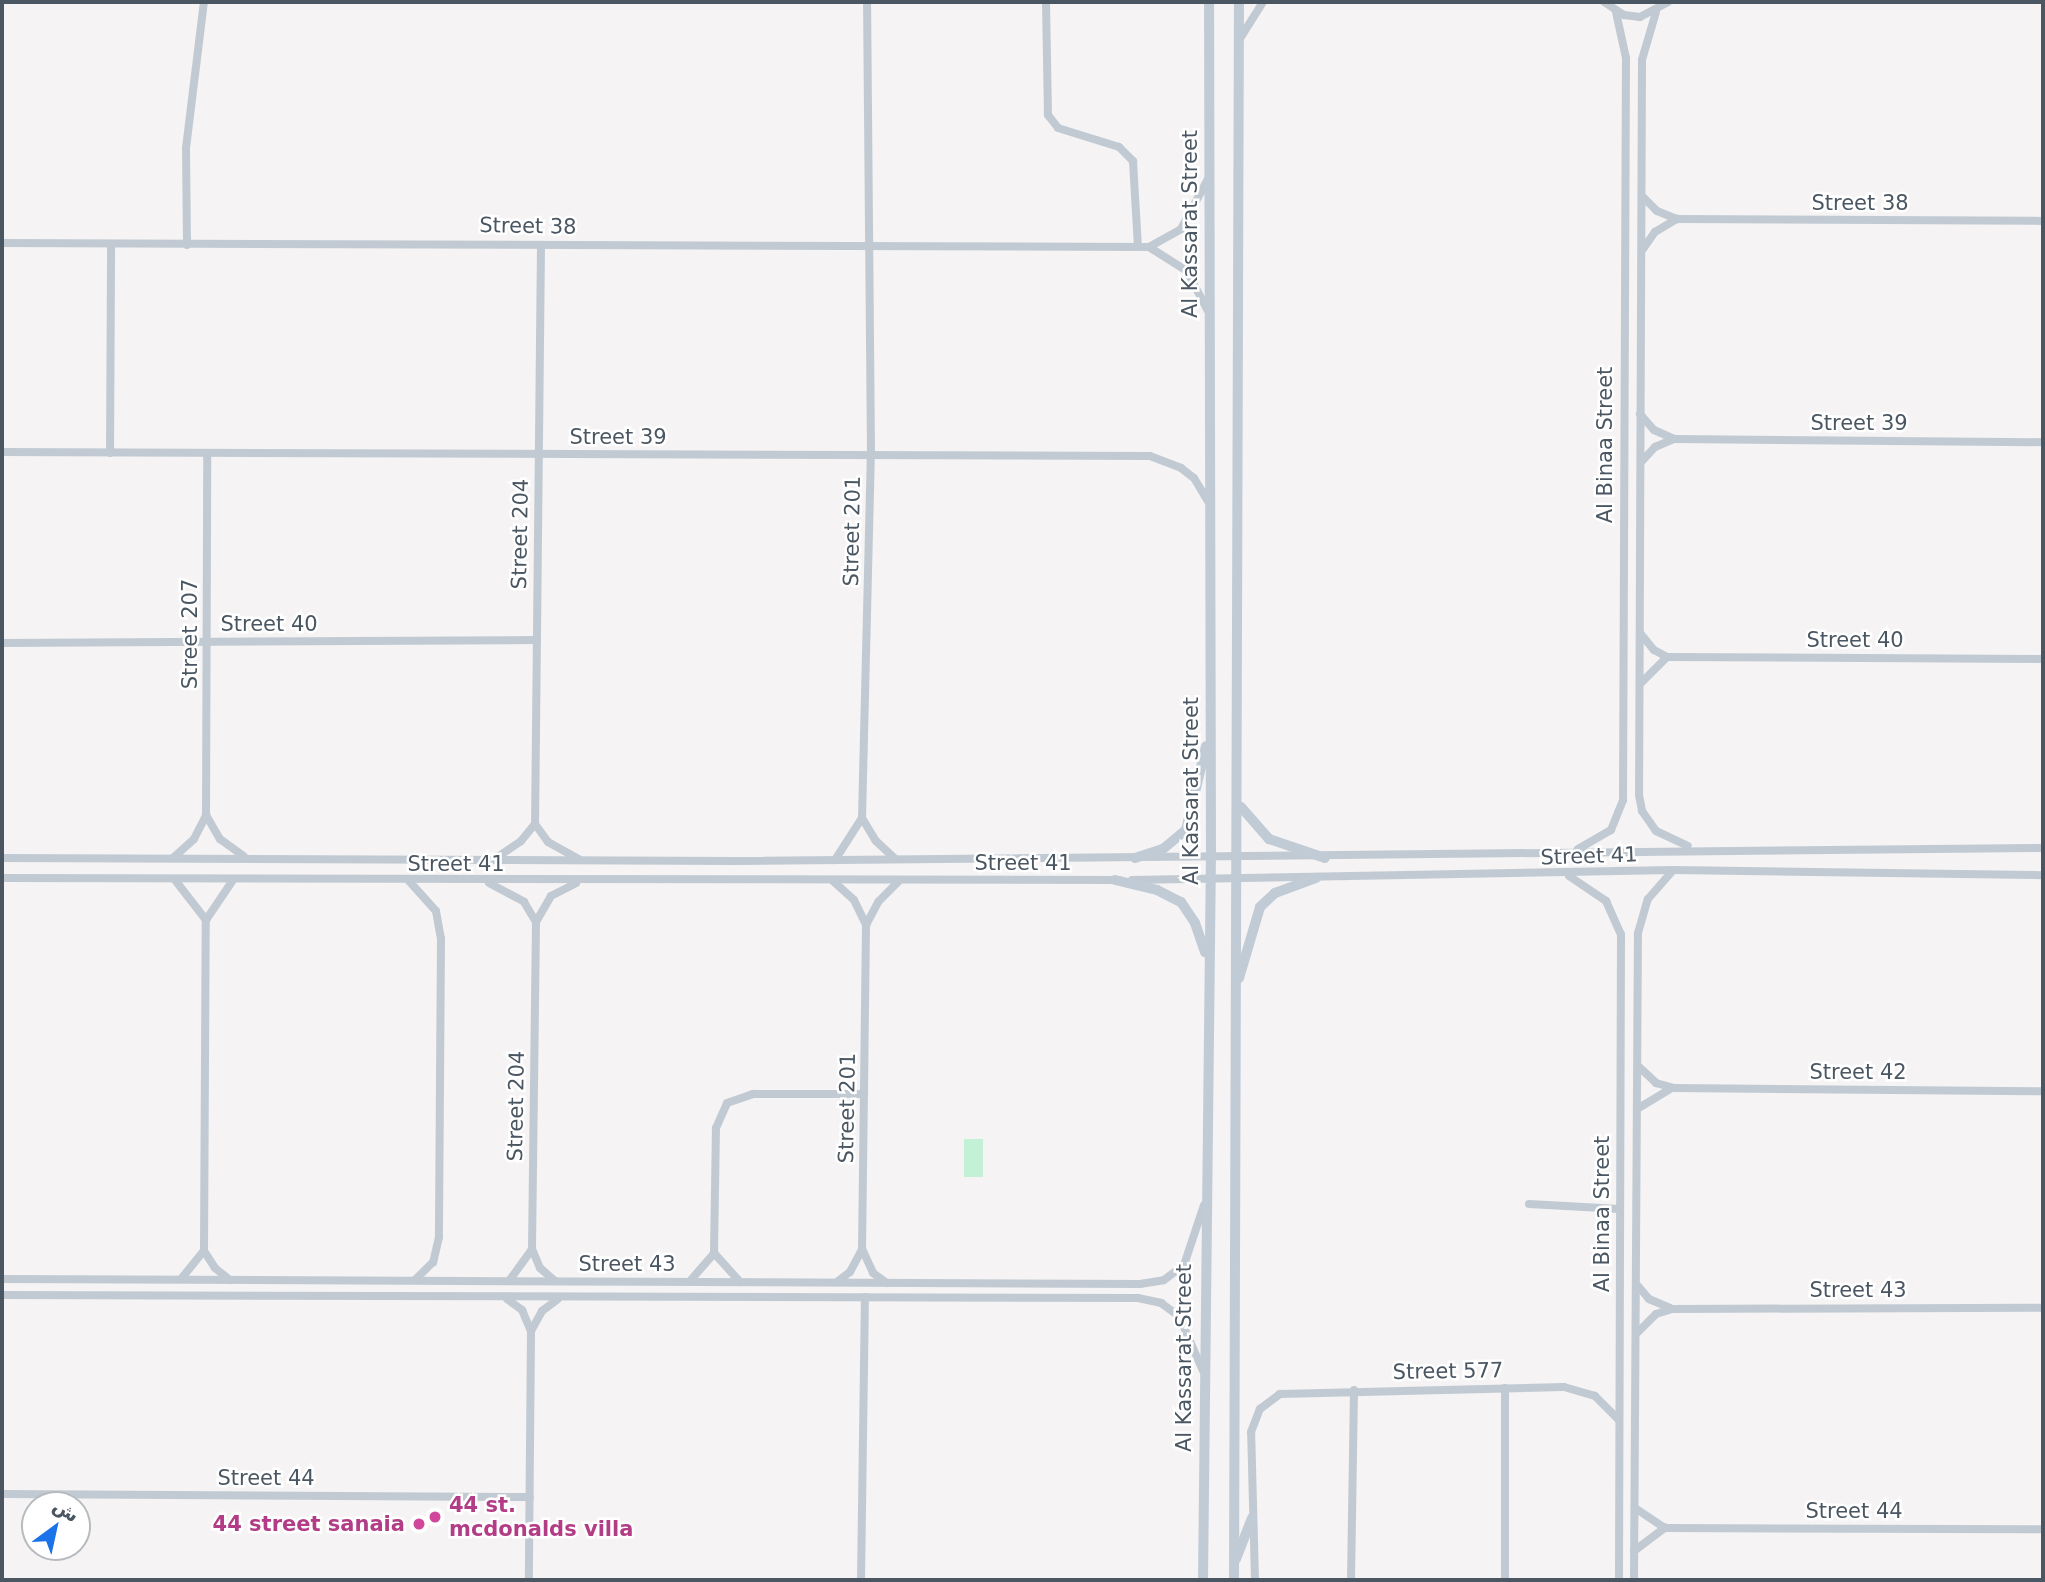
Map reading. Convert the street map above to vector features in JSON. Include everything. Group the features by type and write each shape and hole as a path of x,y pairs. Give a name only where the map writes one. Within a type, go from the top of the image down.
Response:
{"street":[{"path":"187,245 186,148 204,2"},
{"path":"867,2 869,245"},
{"path":"1046,2 1048,115 1058,128 1119,147 1133,160 1138,247"},
{"name":"Al Kassarat Street","path":"1203,1580 1204,1205 1211,858 1209,2"},
{"path":"1234,1580 1235,991 1240,805 1239,2"},
{"path":"1239,40 1264,2"},
{"path":"1604,2 1616,12 1632,17 1656,12 1668,2"},
{"name":"Al Binaa Street","path":"1570,852 1605,836 1616,823 1623,800 1626,58 1616,12"},
{"name":"Al Binaa Street","path":"1656,12 1642,60 1639,685 1642,811 1662,836 1694,848"},
{"name":"Street 38","path":"2,243 1149,247 1181,229 1209,176"},
{"path":"1642,196 1657,211 1677,219"},
{"path":"1641,252 1655,232 1677,219"},
{"name":"Street 38","path":"1677,219 2043,221"},
{"path":"110,453 111,245"},
{"name":"Street 204","path":"536,824 541,245"},
{"name":"Street 201","path":"862,818 871,455 869,245"},
{"path":"1149,247 1187,271 1210,314"},
{"path":"1640,414 1654,430 1674,439"},
{"path":"1641,463 1655,447 1674,439"},
{"name":"Street 39","path":"1674,439 2043,442"},
{"name":"Street 39","path":"2,452 1150,456 1166,460 1194,478 1210,507"},
{"name":"Street 207","path":"206,815 207,453"},
{"path":"1639,685 1667,657 1654,650 1640,633"},
{"name":"Street 40","path":"2,643 537,640"},
{"name":"Street 40","path":"1667,657 2043,659"},
{"path":"1135,858 1163,849 1186,830 1210,727"},
{"path":"1240,805 1269,839 1325,858"},
{"path":"206,815 220,839 243,856"},
{"path":"173,858 194,839 206,815"},
{"path":"835,860 862,818 876,841 896,859"},
{"path":"493,860 521,841 536,824 548,842 580,860"},
{"name":"Street 41","path":"2,858 1325,858 1694,848 2043,848"},
{"name":"Al Binaa Street","path":"1634,1580 1638,1333 1639,925 1648,900 1673,870"},
{"name":"Street 41","path":"2,878 579,882 1238,881 1566,875 1673,870 2043,875"},
{"name":"Al Binaa Street","path":"1566,875 1600,894 1620,924 1619,1580"},
{"path":"1235,991 1260,907 1275,893 1316,878"},
{"path":"175,880 206,919"},
{"path":"179,1280 194,1268 204,1251 206,919 233,880"},
{"path":"1115,880 1157,890 1181,902 1195,923 1207,958"},
{"path":"409,881 436,911 441,938 439,1237 433,1262 415,1280"},
{"path":"485,881 516,895 536,922 551,896 579,882"},
{"path":"833,881 854,900 866,925"},
{"path":"866,925 879,901 899,881"},
{"name":"Street 204","path":"532,1249 536,922"},
{"name":"Street 201","path":"862,1249 866,925"},
{"name":"Street 42","path":"1637,1064 1648,1078 1673,1088 2043,1091"},
{"path":"1637,1109 1673,1088"},
{"path":"690,1281 714,1253 716,1128 727,1103 753,1094 864,1094"},
{"path":"1529,1204 1619,1209"},
{"name":"Street 43","path":"2,1279 1153,1284 1184,1265 1204,1205"},
{"path":"509,1281 532,1249"},
{"path":"532,1249 540,1268 555,1281"},
{"path":"836,1283 850,1272 862,1249"},
{"path":"862,1249 873,1273 887,1283"},
{"path":"204,1251 215,1268 230,1280"},
{"path":"714,1253 740,1282"},
{"path":"1638,1286 1649,1299 1672,1309"},
{"name":"Street 43","path":"2,1295 1150,1299 1171,1308 1186,1326 1204,1375"},
{"path":"503,1297 522,1310 531,1331 529,1580"},
{"path":"861,1580 865,1297"},
{"path":"531,1331 542,1311 560,1298"},
{"name":"Street 43","path":"1672,1309 2043,1308"},
{"path":"1638,1333 1649,1319 1672,1309"},
{"path":"1504,1580 1505,1388"},
{"name":"Street 577","path":"1252,1518 1251,1432 1254,1419 1269,1400 1292,1390 1580,1389 1595,1396 1618,1419"},
{"path":"1351,1580 1353,1390"},
{"name":"Street 44","path":"2,1494 530,1497"},
{"path":"1634,1551 1665,1528 1635,1508"},
{"path":"1234,1562 1252,1518"},
{"path":"1252,1518 1256,1537 1255,1580"},
{"name":"Street 44","path":"1665,1528 2043,1529"}],"green space":[{"path":"964,1139 983,1139 983,1177 964,1177"}],"place":[{"name":"44 st. mcdonalds villa","path":"435,1517"},
{"name":"44 street sanaia","path":"419,1524"}]}
